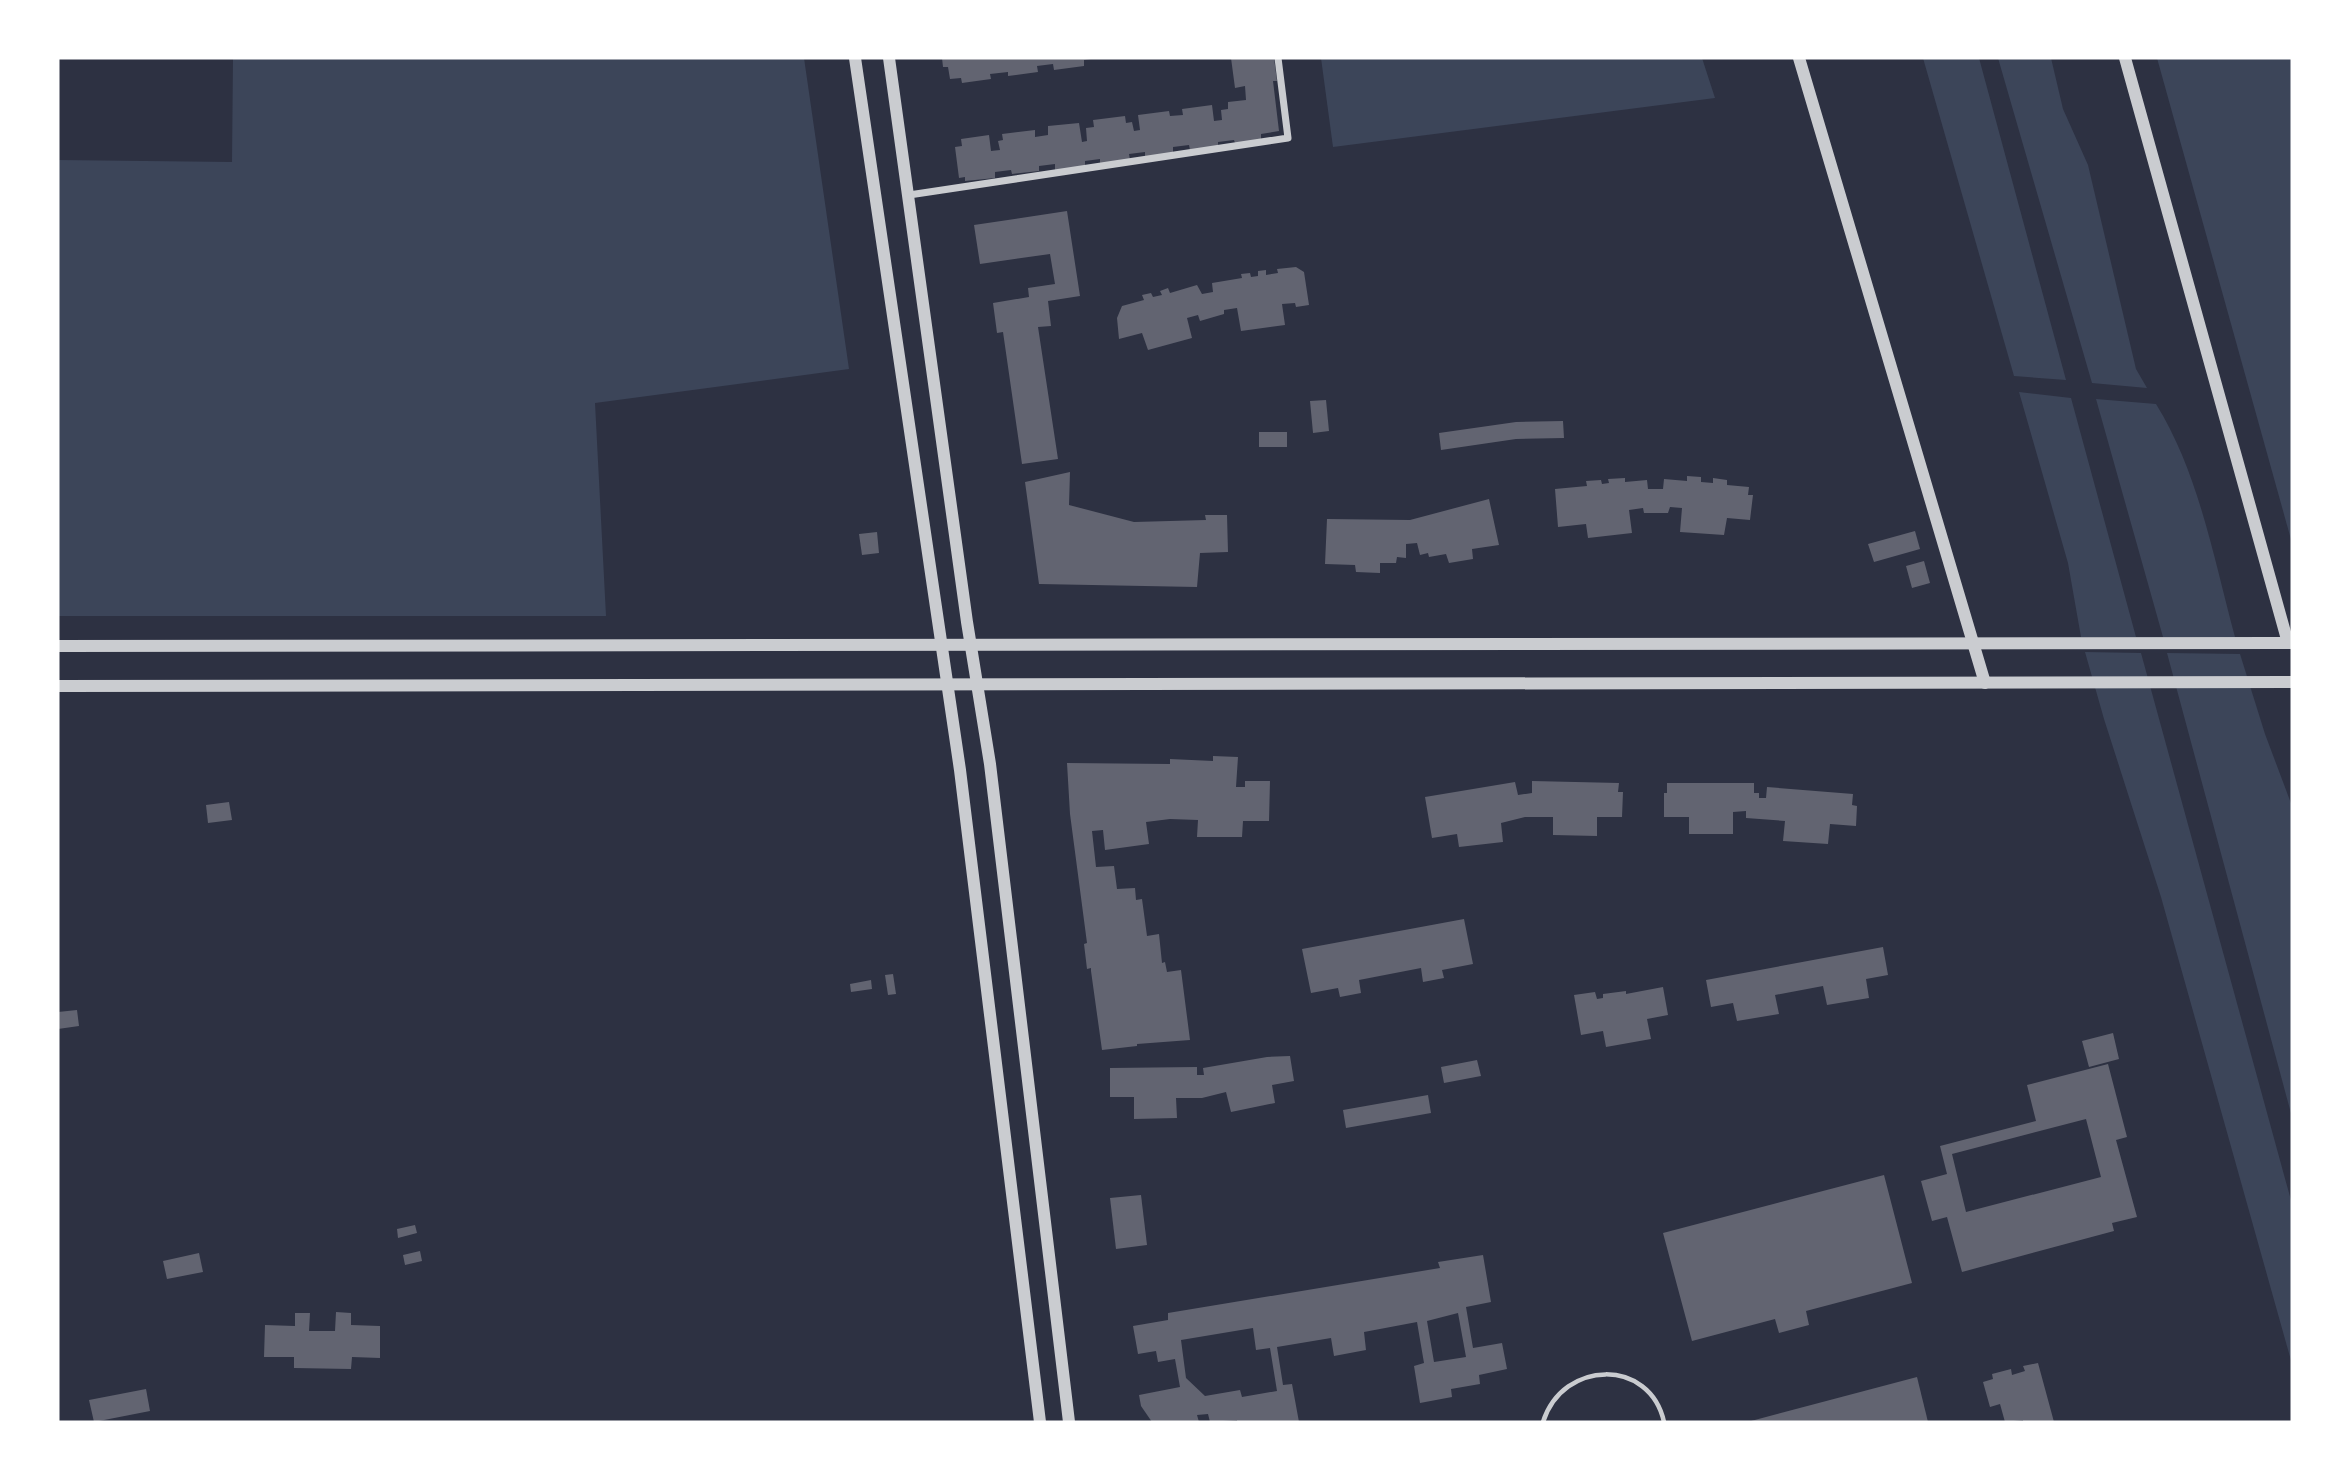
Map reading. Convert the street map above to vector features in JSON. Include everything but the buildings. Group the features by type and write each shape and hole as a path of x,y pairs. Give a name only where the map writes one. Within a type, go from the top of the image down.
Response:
{"street":[{"path":"855,58 960,769 1040,1422"},
{"path":"889,58 990,764 1069,1422"},
{"path":"909,195 1288,138 1278,58"},
{"path":"1798,58 1985,682"},
{"path":"58,646 2290,643 2125,58"},
{"path":"58,686 2292,682"}],"lane":[{"path":"1543,1422 1550,1403 1563,1388 1580,1378 1599,1374 1619,1376 1639,1384 1654,1399 1664,1422"}],"shaded area":[{"path":"233,58 804,58 849,369 595,403 606,616 58,616 58,160 232,162"},
{"path":"1321,58 1702,58 1715,98 1333,147"},
{"path":"1923,58 1979,58 2066,380 2014,376"},
{"path":"1998,58 2051,58 2063,109 2088,165 2136,369 2147,388 2092,383"},
{"path":"2157,58 2292,58 2292,543"},
{"path":"2019,392 2071,398 2136,637 2081,637 2068,563"},
{"path":"2096,399 2156,404 2184,459 2194,488 2235,637 2163,637"},
{"path":"2085,652 2141,653 2292,1204 2292,1364 2161,897"},
{"path":"2167,653 2240,654 2265,734 2292,806 2292,1117"}]}
